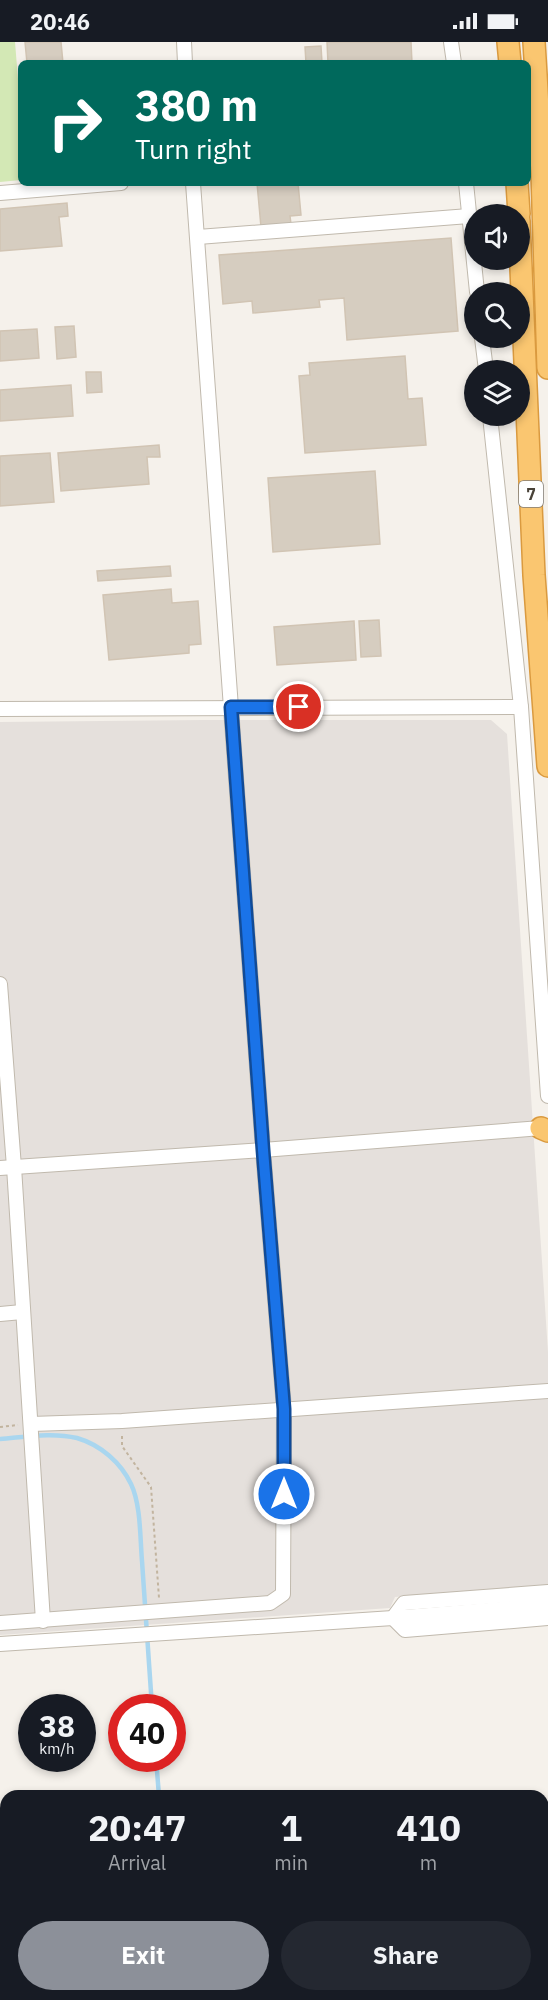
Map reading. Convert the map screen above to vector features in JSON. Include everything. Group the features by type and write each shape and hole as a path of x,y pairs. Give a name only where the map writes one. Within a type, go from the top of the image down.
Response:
{"highway":[{"path":"508,42 510,60"},
{"path":"534,42 542,173 548,368"},
{"path":"517,186 518,204"},
{"name":"7","path":"521,270 534,575 548,766"}],"street":[{"path":"184,42 185,60"},
{"path":"452,42 454,60"},
{"path":"0,193 85,186"},
{"path":"0,1623 270,1603 283,1594 284,1409 193,186"},
{"path":"466,186 469,204"},
{"path":"198,237 464,216"},
{"path":"491,426 521,707 548,1096"},
{"path":"0,709 521,707"},
{"path":"0,984 31,1424 42,1621"},
{"path":"0,1168 546,1128"},
{"path":"0,1314 22,1312"},
{"path":"31,1424 122,1421 548,1391"},
{"path":"393,1618 404,1603 548,1592"},
{"path":"0,1644 393,1618 548,1605"},
{"path":"393,1618 405,1630 548,1618"}],"path":[{"path":"122,1421 122,1446 151,1488 160,1612"},
{"path":"0,1426 31,1424"}],"shaded area":[{"path":"491,720 507,734 548,1352 548,1585 395,1597 390,1608 0,1635 0,722"}],"green space":[{"path":"0,42 15,42 18,79 18,180 0,182"}],"building":[{"path":"25,42 61,42 63,60 27,60"},
{"path":"327,42 411,42 412,60 328,60"},
{"path":"321,46 322,60 306,60 305,47"},
{"path":"257,186 298,186 301,215 290,216 291,224 261,227"},
{"path":"67,203 68,216 59,217 62,246 0,251 0,209"},
{"path":"451,238 458,331 347,340 344,298 319,300 320,307 253,313 252,301 223,304 219,255"},
{"path":"74,326 76,357 57,359 55,327"},
{"path":"37,329 39,358 0,361 0,331"},
{"path":"405,356 408,399 422,398 426,445 305,453 299,376 310,375 309,363"},
{"path":"86,372 101,372 102,392 87,393"},
{"path":"71,385 73,416 0,421 0,390"},
{"path":"159,445 160,457 147,457 149,484 61,491 58,453"},
{"path":"50,453 54,502 0,506 0,456"},
{"path":"375,471 380,544 273,552 268,478"},
{"path":"170,566 171,576 98,581 97,571"},
{"path":"171,589 172,603 198,601 201,644 189,645 189,653 109,660 103,595"},
{"path":"379,620 381,656 361,657 359,621"},
{"path":"354,621 356,660 277,665 274,627"}],"waterway":[{"path":"0,1439 48,1435 77,1438 102,1450 127,1476 137,1502 151,1694"},
{"path":"157,1772 159,1790"}],"route":[{"path":"284,1494 284,1409 231,707 299,707"}]}
